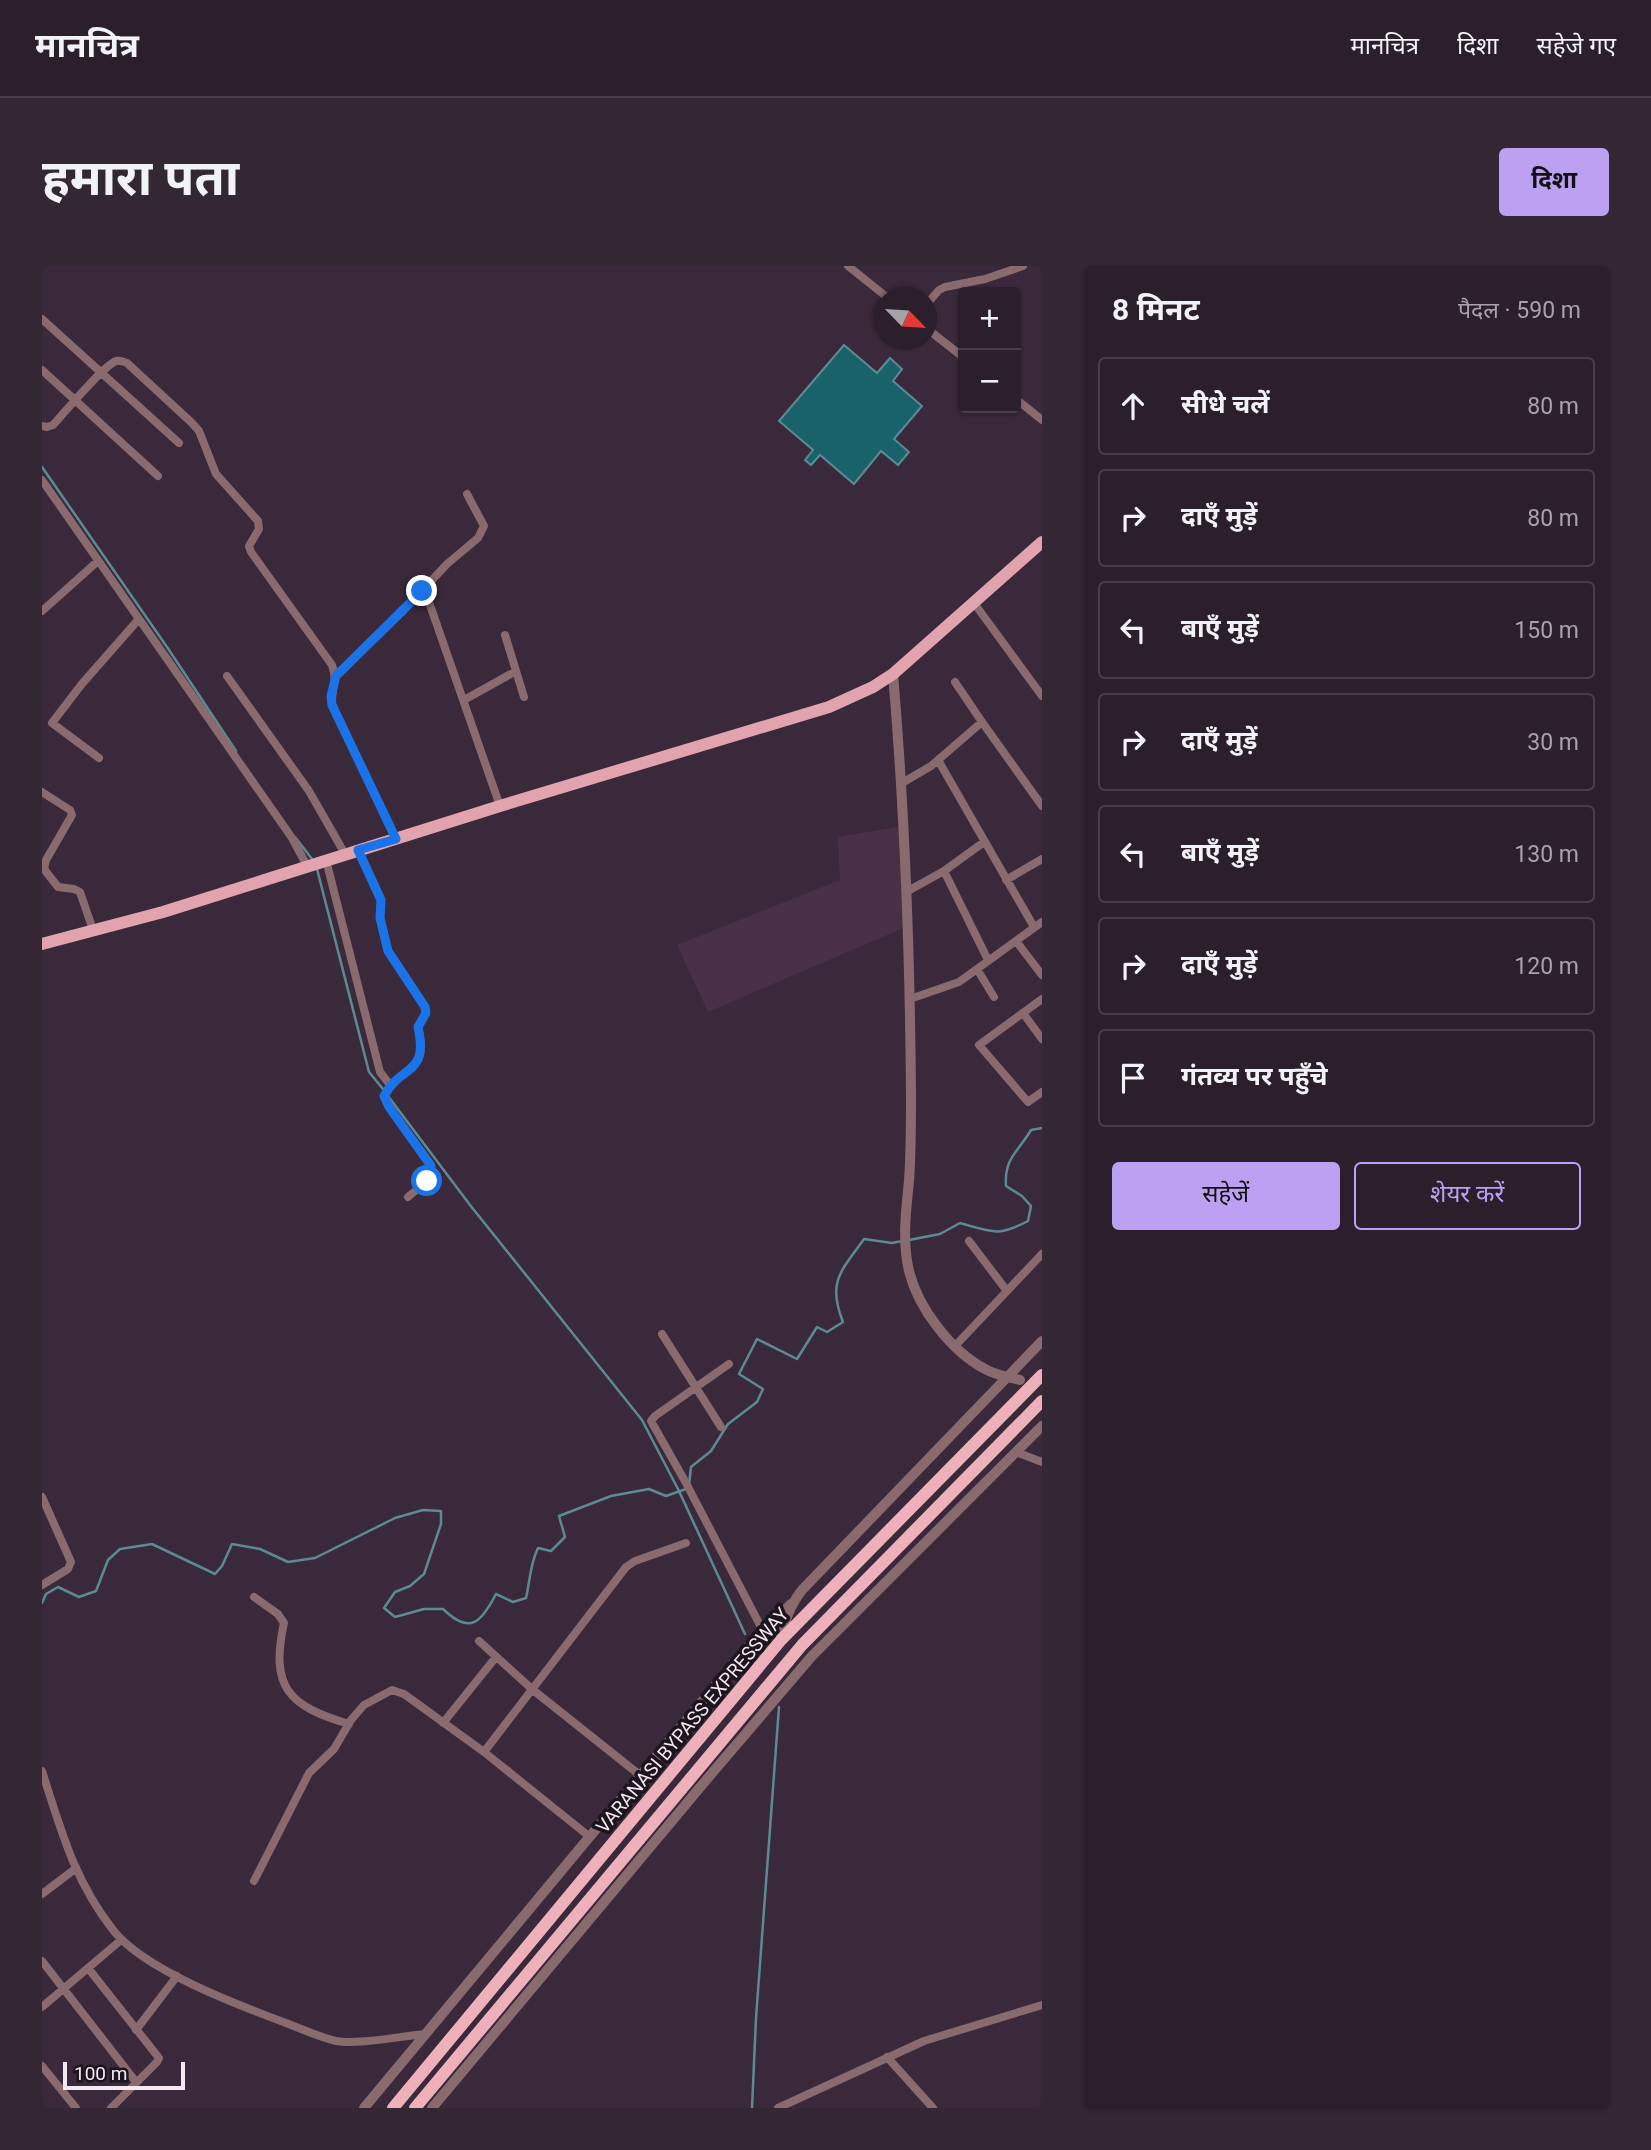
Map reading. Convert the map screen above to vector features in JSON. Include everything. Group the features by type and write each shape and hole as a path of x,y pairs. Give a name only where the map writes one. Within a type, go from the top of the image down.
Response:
{"highway":[{"name":"VARANASI BYPASS EXPRESSWAY","path":"393,2108 781,1640 1042,1375"},
{"name":"VARANASI BYPASS EXPRESSWAY","path":"415,2108 802,1645 1042,1401"}],"main road":[{"path":"42,944 163,912 500,806 829,707 853,697 893,674 1042,542"}],"street":[{"path":"848,266 874,287"},
{"path":"937,292 945,287 985,279 1023,266"},
{"path":"42,319 179,443"},
{"path":"937,337 958,353"},
{"path":"42,426 53,425 114,362 120,360 127,363 199,431 216,474 258,521 258,529 249,546 251,552 332,665 336,676"},
{"path":"42,370 158,476"},
{"path":"1021,403 1042,420"},
{"path":"42,480 292,838 307,866"},
{"path":"396,839 332,705 331,696 336,676 447,564 478,538 482,530 481,519 467,494"},
{"path":"42,611 98,561"},
{"path":"422,591 430,605 500,806"},
{"path":"974,603 1039,685 1042,696"},
{"path":"99,758 53,727 52,723 138,620"},
{"path":"505,635 524,697"},
{"path":"464,700 516,671"},
{"path":"893,674 902,783 910,999 911,1142 904,1221 909,1270 918,1296 929,1315 955,1346 985,1369 1020,1380"},
{"path":"227,676 352,852 381,900 380,918 388,951 425,1007 426,1013 418,1027 422,1052 384,1096 431,1166 427,1181 408,1197"},
{"path":"955,682 1042,806"},
{"path":"902,783 938,760 982,722"},
{"path":"938,760 1034,928"},
{"path":"42,792 70,810 72,816 46,860 44,869 58,887 80,892 93,930"},
{"path":"906,892 944,871 984,842"},
{"path":"1006,880 1042,859"},
{"path":"326,860 380,1072 391,1086"},
{"path":"944,871 988,960"},
{"path":"910,999 951,986 1042,922"},
{"path":"1016,941 1042,975"},
{"path":"977,969 994,997"},
{"path":"1042,999 979,1045 1028,1102 1042,1092"},
{"path":"1023,1013 1042,1038"},
{"path":"969,1241 1007,1291"},
{"path":"955,1346 1042,1254"},
{"path":"662,1334 721,1427"},
{"path":"364,2108 762,1631 1042,1342"},
{"path":"729,1364 651,1421 762,1631"},
{"path":"432,2108 812,1656 1042,1426"},
{"path":"1016,1452 1042,1462"},
{"path":"42,1497 71,1562 68,1569 42,1585"},
{"path":"484,1752 626,1567 635,1561 685,1543"},
{"path":"254,1597 278,1614 284,1623 278,1660 280,1675 289,1692 319,1715 349,1724"},
{"path":"781,1640 791,1604"},
{"path":"479,1641 533,1690 641,1776"},
{"path":"443,1723 496,1657"},
{"path":"254,1881 309,1773 334,1749 364,1704 392,1690 404,1694 484,1752 590,1837"},
{"path":"42,1771 75,1869 121,1940 177,1976 245,2007 335,2041 426,2034"},
{"path":"42,1894 75,1869"},
{"path":"42,2007 121,1940"},
{"path":"42,1961 136,2082"},
{"path":"88,1969 159,2058 111,2108"},
{"path":"136,2029 177,1976"},
{"path":"778,2108 924,2041 1042,2005"},
{"path":"887,2057 933,2108"},
{"path":"42,2066 76,2108"}],"shaded area":[{"path":"903,826 908,926 708,1012 677,945 840,880 838,837"}],"water":[{"path":"844,345 877,373 890,358 902,369 893,381 922,406 894,439 909,452 898,465 881,451 854,484 820,455 811,465 805,460 813,450 779,421"}],"waterway":[{"path":"42,467 236,751"},
{"path":"295,837 312,859"},
{"path":"317,869 369,1072 383,1089"},
{"path":"388,1096 470,1205 642,1420 679,1491 745,1634"},
{"path":"909,1240 940,1234 960,1223 980,1229 1002,1231 1028,1221 1031,1206 1022,1196 1006,1186 1007,1169 1031,1130 1042,1128"},
{"path":"689,1485 691,1467 711,1451 728,1424 757,1402 763,1389 739,1374 757,1339 797,1359 817,1327 827,1332 843,1322 836,1297 839,1278 864,1239 892,1243 902,1241"},
{"path":"42,1603 46,1594 58,1587 79,1597 96,1591 108,1560 120,1549 152,1544 215,1574 222,1566 232,1544 260,1549 288,1562 315,1558 395,1518 423,1510 441,1511 441,1524 424,1574 410,1586 395,1592 384,1608 395,1617 424,1609 443,1609 461,1622 474,1622 485,1612 496,1594 513,1602 526,1598 538,1548 551,1551 565,1537 559,1516 611,1496 649,1489 666,1496 686,1489"},
{"path":"752,2108 779,1707"}],"route":[{"path":"422,591 336,676 331,696 332,705 396,839 358,850 381,900 380,918 388,951 425,1007 426,1013 418,1027 422,1052 418,1060 384,1096 431,1166 427,1181"}]}
